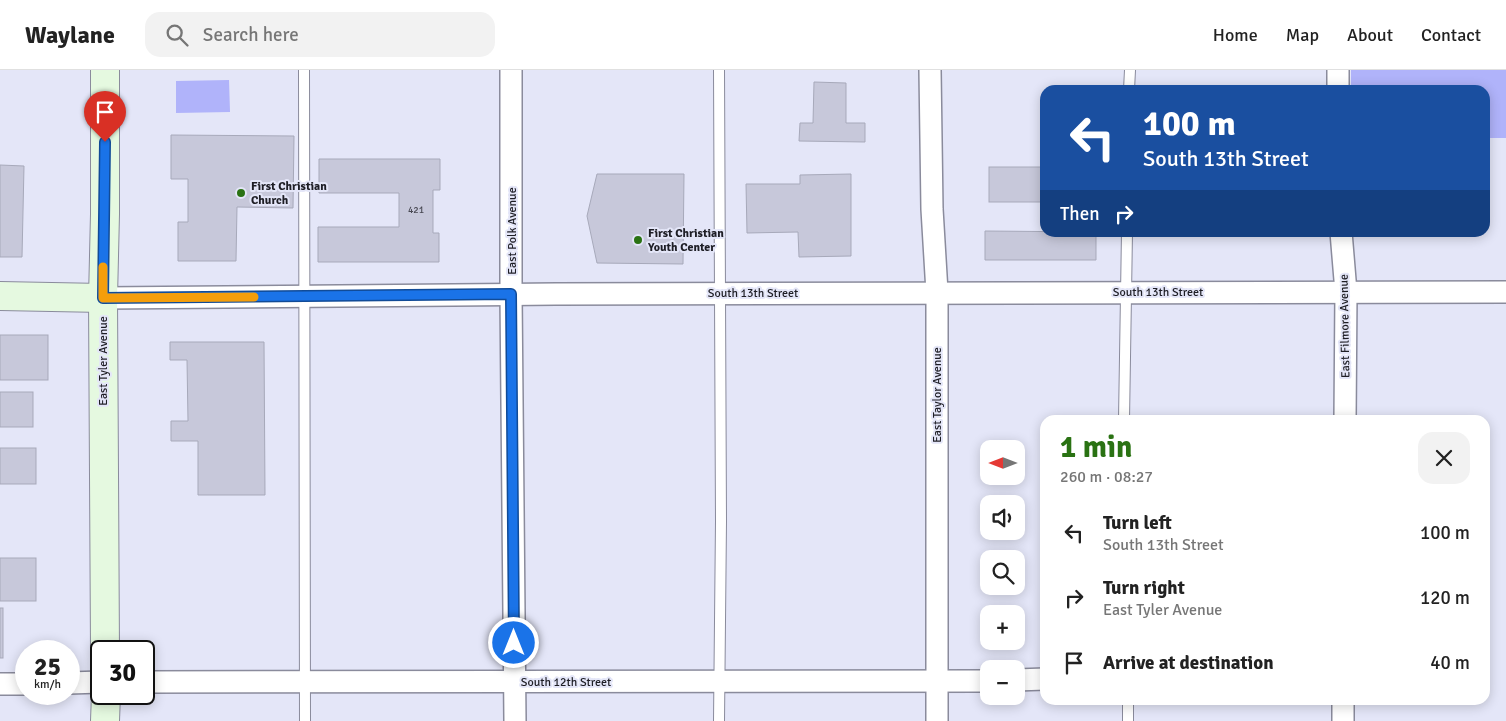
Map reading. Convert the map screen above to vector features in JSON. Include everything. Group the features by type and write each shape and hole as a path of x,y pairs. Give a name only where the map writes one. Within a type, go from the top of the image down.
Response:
{"main road":[{"name":"East Tyler Avenue","path":"104,70 105,640"},
{"name":"South 13th Street","path":"0,296 103,298"},
{"path":"105,721 106,705"}],"street":[{"name":"East Polk Avenue","path":"511,70 515,721"},
{"name":"East Taylor Avenue","path":"930,70 932,209 937,292 937,721"},
{"path":"1338,70 1338,85"},
{"name":"East Filmore Avenue","path":"1341,237 1346,292 1345,415"},
{"name":"South 13th Street","path":"103,298 937,292 1506,292"},
{"path":"1025,680 1040,679"},
{"name":"South 12th Street","path":"155,682 980,681"},
{"path":"0,684 15,684"},
{"path":"1343,705 1343,721"}],"lane":[{"path":"304,70 306,297 305,721"},
{"path":"718,721 721,521 719,70"},
{"path":"1129,85 1130,70"},
{"path":"1124,415 1127,237"},
{"path":"1128,705 1128,721"}],"shaded area":[{"path":"1351,70 1506,70 1506,138 1490,138 1490,85 1351,85"},
{"path":"229,80 230,112 176,113 176,81"}],"building":[{"path":"814,82 846,83 846,123 865,123 865,142 799,141 800,123 813,123"},
{"name":"First Christian Church","path":"171,135 294,136 293,208 237,207 236,261 178,261 178,222 188,222 188,179 171,179"},
{"name":"First Christian Church","path":"319,159 440,159 440,190 433,190 433,233 439,233 439,262 318,262 318,227 399,227 399,193 319,193"},
{"path":"0,165 24,166 22,257 0,257"},
{"path":"989,167 1040,167 1040,202 989,202"},
{"name":"First Christian Youth Center","path":"597,174 684,174 683,264 597,263 587,216"},
{"path":"851,174 851,256 799,257 798,232 747,233 746,184 800,184 800,175"},
{"path":"985,231 1040,231 1040,237 1096,237 1096,260 985,260"},
{"path":"0,335 48,335 48,380 0,380"},
{"path":"170,342 264,342 265,495 198,495 198,441 171,441 171,421 188,421 187,360 170,360"},
{"path":"0,392 33,392 33,427 0,427"},
{"path":"0,448 36,448 36,484 0,484"},
{"path":"0,558 36,558 36,601 0,601"},
{"path":"0,608 3,608 3,658 0,658"}],"slow traffic":[{"path":"103,267 103,298 254,297"}],"place":[{"name":"First Christian Church","path":"241,193"},
{"name":"First Christian Youth Center","path":"638,240"}],"route":[{"path":"105,142 103,298 511,294 514,643"}]}
